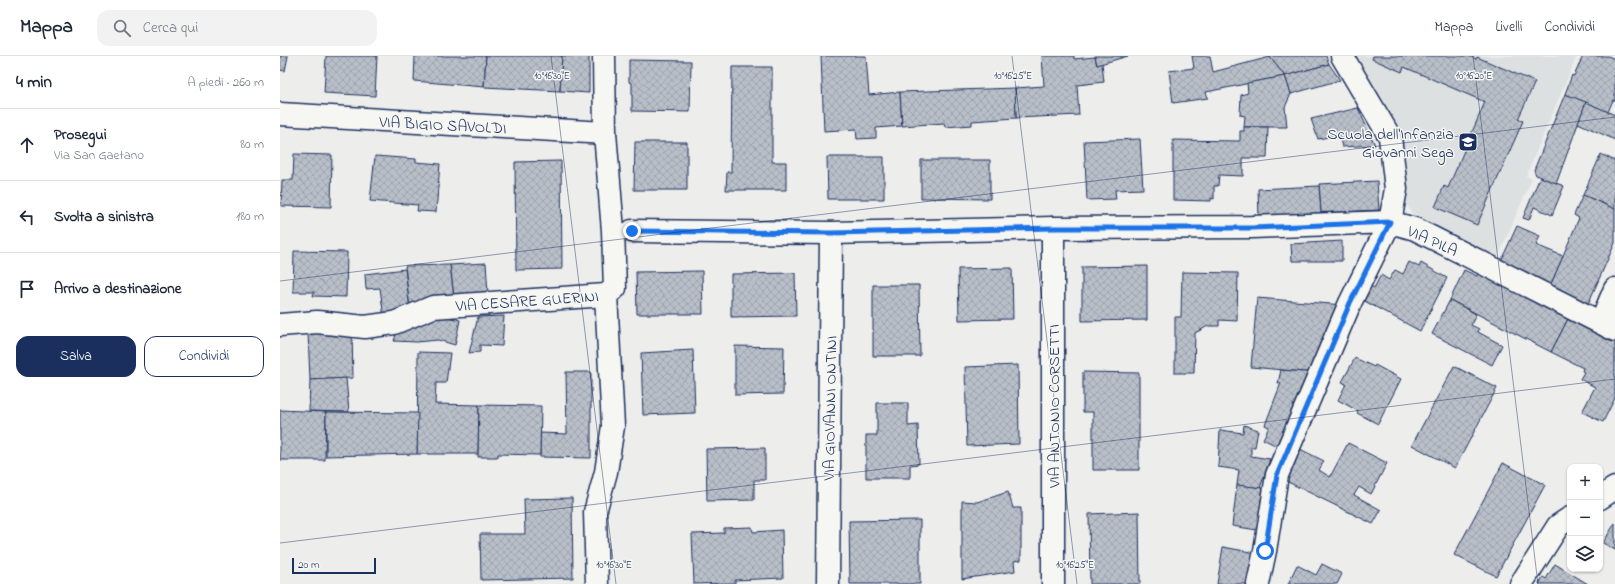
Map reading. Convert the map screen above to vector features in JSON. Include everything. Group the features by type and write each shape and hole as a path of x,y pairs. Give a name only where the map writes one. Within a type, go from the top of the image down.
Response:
{"street":[{"name":"VIA CESARE GUERINI","path":"280,325 317,322 364,326 394,323 433,307 606,295 615,288 613,231 605,133 604,56"},
{"name":"VIA PILA","path":"1342,56 1390,137 1396,188 1390,222 1415,229 1608,326"},
{"name":"VIA BIGIO SAVOLDI","path":"280,114 605,133"},
{"path":"632,231 831,233 1054,228 1252,228 1390,222 1350,303 1277,475 1265,551 1258,584"},
{"name":"VIA ANTONIO CORSETTI","path":"1053,584 1054,228"},
{"name":"VIA GIOVANNI ONTINI","path":"828,584 831,233"},
{"path":"1608,326 1615,289"},
{"path":"597,584 595,512 606,472 613,426 606,295"},
{"path":"1603,496 1615,488"},
{"path":"1521,584 1558,526 1567,520"}],"shaded area":[{"name":"Scuola dell'Infanzia Giovanni Sega","path":"1349,56 1577,56 1526,176 1532,179 1495,264 1418,222 1406,203 1403,168 1391,116"}],"building":[{"path":"280,56 288,56 285,71 280,70"},
{"path":"326,56 377,56 375,96 324,93"},
{"path":"415,56 486,56 484,87 414,81"},
{"path":"486,56 562,56 560,91 484,87"},
{"path":"562,56 589,56 589,93 560,91"},
{"path":"821,56 866,56 869,95 900,92 902,126 876,128 876,138 857,139 856,129 824,131"},
{"path":"1042,56 1074,56 1074,59 1095,57 1097,65 1102,63 1104,82 1077,85 1079,115 1016,118 1015,88 1044,86"},
{"path":"1095,56 1128,56 1097,65"},
{"path":"1192,56 1210,56 1213,72 1270,57 1285,76 1206,92 1208,98 1173,103 1169,71 1194,68"},
{"path":"1269,56 1326,56 1329,64 1285,76"},
{"path":"1373,56 1469,56 1476,59 1477,57 1535,82 1518,119 1523,121 1477,225 1435,207 1444,186 1448,188 1485,102 1404,67 1402,72 1372,59"},
{"path":"1583,56 1608,56 1615,59 1615,101 1613,100 1608,112 1565,94 1572,75 1574,76"},
{"path":"629,60 691,61 690,112 632,111 632,83 629,82"},
{"path":"1329,64 1340,80 1291,94 1285,76"},
{"path":"732,67 772,67 772,162 786,162 786,190 726,190 727,172 731,172"},
{"path":"1285,76 1291,94 1285,107 1287,127 1244,127 1245,116 1240,115 1241,95 1248,93 1247,83"},
{"path":"1015,88 1016,118 972,121 972,125 945,127 944,123 902,126 900,92"},
{"path":"1565,94 1586,102 1556,184 1536,175 1534,170"},
{"path":"1586,102 1615,115 1615,140 1578,123"},
{"path":"1358,108 1375,145 1342,147 1339,135 1318,139 1311,119"},
{"path":"1244,127 1268,127 1267,158 1243,158 1243,176 1219,175 1218,186 1214,186 1214,199 1211,198 1211,201 1173,200 1173,140 1240,141 1240,131 1244,131"},
{"path":"1140,139 1143,189 1115,190 1116,199 1087,200 1084,141"},
{"path":"635,142 687,142 687,190 634,190"},
{"path":"294,154 332,155 331,207 281,206 282,180 293,180"},
{"path":"1601,154 1615,161 1615,209 1583,195"},
{"path":"375,156 416,159 416,162 440,164 436,212 417,211 418,205 370,201"},
{"path":"827,157 884,157 884,199 828,199"},
{"path":"921,160 990,160 990,199 921,198"},
{"path":"561,161 562,269 516,270 515,162"},
{"path":"1540,177 1564,186 1552,215 1534,207 1529,220 1523,218"},
{"path":"1377,181 1379,210 1321,213 1319,184"},
{"path":"1319,186 1321,213 1259,217 1258,189"},
{"path":"1583,195 1615,209 1615,243 1588,304 1550,286 1579,218 1574,215"},
{"path":"1517,226 1540,236 1536,245 1563,256 1550,286 1500,263"},
{"path":"1342,241 1342,261 1292,261 1291,244"},
{"path":"294,251 347,252 346,297 313,296 314,292 293,292"},
{"path":"1409,262 1419,267 1421,263 1447,278 1420,331 1359,298 1367,284 1374,288 1381,275 1389,280 1395,270 1403,274"},
{"path":"486,263 488,294 454,298 450,265"},
{"path":"450,265 454,298 410,310 405,266"},
{"path":"1147,266 1147,320 1082,321 1082,267"},
{"path":"1012,268 1013,319 959,320 958,269"},
{"path":"405,269 410,310 384,318 380,288 366,289 365,274"},
{"path":"1464,270 1477,276 1479,273 1568,319 1551,352 1450,300"},
{"path":"702,271 703,314 637,314 636,272"},
{"path":"1182,272 1238,273 1237,321 1219,320 1219,326 1208,326 1195,333 1194,373 1175,373 1175,317 1181,317"},
{"path":"795,273 796,316 731,317 731,274"},
{"path":"873,285 919,285 920,356 873,356"},
{"path":"1257,298 1343,305 1315,373 1251,367"},
{"path":"1450,300 1476,314 1471,325 1479,329 1478,332 1502,345 1492,365 1432,334"},
{"path":"434,314 460,320 455,345 438,340 417,342 394,341 399,325"},
{"path":"504,316 502,346 480,345 480,352 469,353 478,317"},
{"path":"1568,319 1615,342 1615,398 1603,422 1582,412 1595,387 1580,379 1584,372 1582,371 1583,368 1551,352"},
{"path":"352,331 353,378 310,380 308,333"},
{"path":"735,346 784,347 783,394 735,395"},
{"path":"693,350 695,413 643,415 641,353"},
{"path":"418,352 450,353 446,383 436,383 435,404 479,405 478,454 417,454"},
{"path":"1355,358 1374,367 1375,365 1401,379 1378,424 1357,413 1358,411 1338,400 1346,384 1342,382"},
{"path":"1018,365 1019,444 967,446 965,367"},
{"path":"1454,366 1497,388 1455,468 1412,445"},
{"path":"1281,370 1315,373 1277,446 1263,439 1269,427 1265,425 1281,383 1278,383"},
{"path":"566,372 591,372 591,458 540,457 540,433 567,434"},
{"path":"1083,372 1139,373 1139,470 1093,470 1093,412 1083,412"},
{"path":"346,378 349,412 309,411 310,380"},
{"path":"877,403 908,403 908,426 918,425 919,464 910,465 910,478 866,478 866,435 877,435"},
{"path":"479,405 541,406 540,455 498,454 498,457 478,457"},
{"path":"280,410 326,412 325,460 280,460"},
{"path":"326,412 418,413 417,454 326,456"},
{"path":"1244,425 1258,430 1255,447 1251,447 1251,456 1270,459 1260,488 1237,485 1239,470 1218,467 1220,430 1243,433"},
{"path":"1348,443 1387,463 1371,494 1359,487 1354,495 1381,510 1373,524 1286,481 1298,448 1324,461 1319,470 1330,477"},
{"path":"765,448 765,480 754,480 754,500 707,501 706,449"},
{"path":"1503,463 1545,485 1496,576 1454,555"},
{"path":"1237,485 1263,488 1257,530 1232,526"},
{"path":"1008,492 1013,508 1021,508 1021,560 1014,561 1015,571 962,579 962,501 977,502"},
{"path":"572,498 573,578 481,580 480,534 525,534 524,499"},
{"path":"1139,512 1140,584 1090,584 1089,514"},
{"path":"920,520 920,584 850,584 849,521"},
{"path":"1615,523 1615,550 1603,543"},
{"path":"752,527 753,532 782,530 783,578 735,580 735,583 694,584 692,534 724,533 724,528"},
{"path":"1223,547 1256,553 1250,584 1217,584"},
{"path":"1322,564 1342,574 1337,584 1288,584 1297,565 1316,575"},
{"path":"1555,564 1588,584 1539,584 1543,577 1546,579"}],"place":[{"name":"Scuola dell'Infanzia Giovanni Sega","path":"1468,142"}],"route":[{"path":"632,231 831,233 1054,228 1252,228 1390,222 1350,303 1277,475 1265,551"}]}
